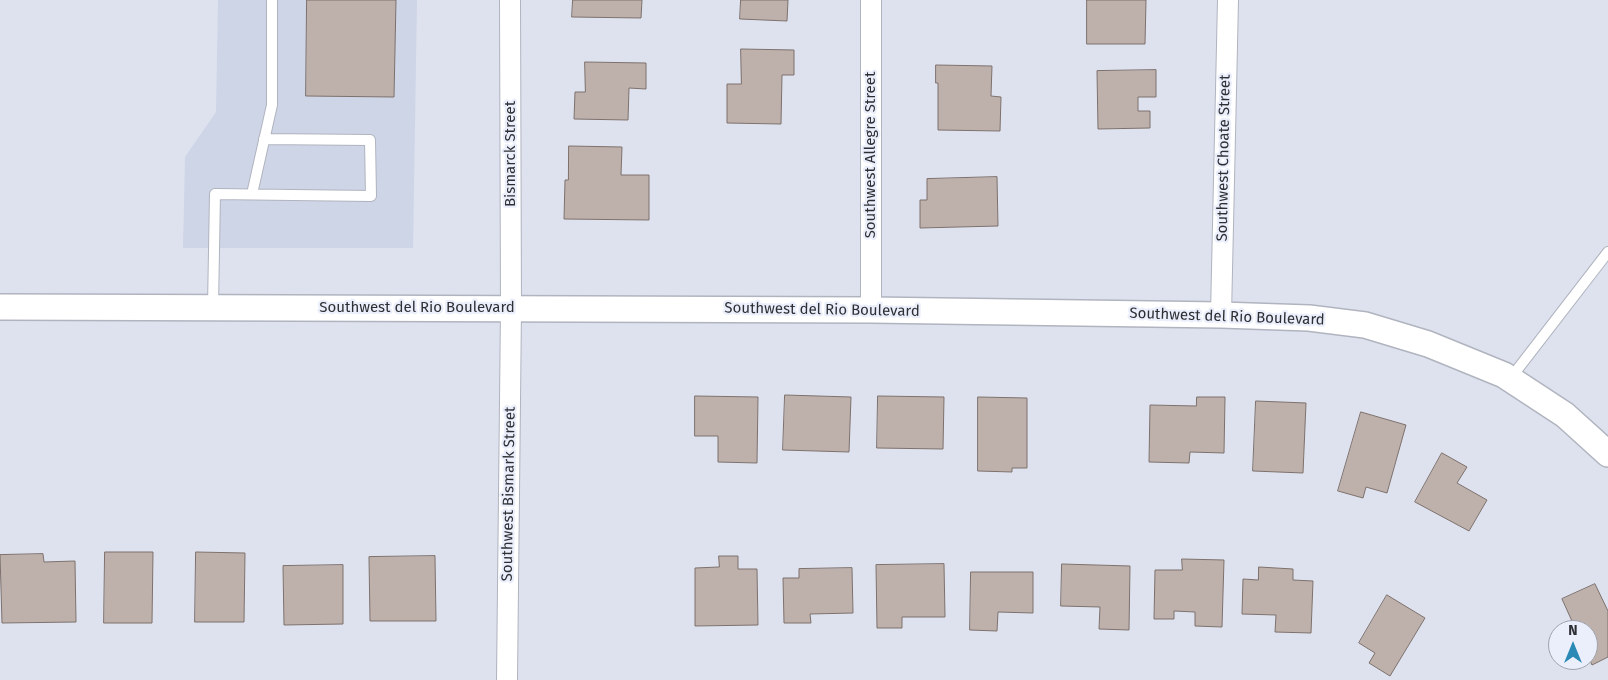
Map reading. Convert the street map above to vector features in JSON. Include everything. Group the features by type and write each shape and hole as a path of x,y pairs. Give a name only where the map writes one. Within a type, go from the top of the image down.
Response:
{"street":[{"name":"Bismarck Street","path":"510,0 511,308"},
{"name":"Southwest Allegre Street","path":"871,0 871,310"},
{"name":"Southwest Choate Street","path":"1221,315 1228,0"},
{"name":"Southwest del Rio Boulevard","path":"0,308 871,310 1308,318 1365,326 1428,344 1504,375 1565,415 1608,454"},
{"name":"Southwest Bismark Street","path":"507,680 511,308"}],"lane":[{"path":"252,194 272,104 272,0"},
{"path":"213,308 215,194 371,196 370,140 264,139"},
{"path":"1510,379 1608,252"}],"shaded area":[{"path":"218,0 417,0 413,248 183,248 185,157 216,112"}],"building":[{"path":"307,0 396,0 394,97 306,96"},
{"path":"573,0 642,0 641,18 572,17"},
{"path":"741,0 788,0 787,21 740,19"},
{"path":"1087,0 1146,0 1145,44 1087,44"},
{"path":"741,49 794,50 794,75 782,75 781,124 727,123 727,84 741,84"},
{"path":"585,62 646,63 646,89 629,88 628,120 574,119 575,92 585,92"},
{"path":"936,65 992,66 991,96 1001,97 1000,131 938,130"},
{"path":"1156,70 1156,97 1138,97 1138,111 1150,111 1150,128 1098,129 1097,71"},
{"path":"569,146 622,147 621,175 649,175 649,220 564,219 565,180 568,180"},
{"path":"997,177 998,226 920,228 920,200 927,200 927,179"},
{"path":"785,395 851,397 849,452 783,450"},
{"path":"695,396 758,397 757,463 718,462 718,436 695,436"},
{"path":"878,396 944,397 943,449 877,448"},
{"path":"978,397 1027,398 1027,468 1012,468 1012,472 978,471"},
{"path":"1197,397 1225,397 1224,453 1190,452 1189,463 1149,462 1150,405 1196,406"},
{"path":"1256,401 1306,403 1303,473 1253,471"},
{"path":"1361,412 1406,425 1387,493 1366,487 1363,498 1338,491"},
{"path":"1442,453 1467,467 1457,483 1487,500 1469,531 1415,502"},
{"path":"105,552 153,552 152,623 104,623"},
{"path":"196,552 245,553 244,622 195,622"},
{"path":"43,554 44,562 75,561 76,622 2,623 0,555"},
{"path":"435,556 436,621 370,621 369,557"},
{"path":"719,556 738,556 738,569 757,569 758,625 695,626 695,568 719,567"},
{"path":"1182,559 1224,560 1222,627 1195,626 1195,612 1174,611 1174,619 1154,619 1155,570 1182,570"},
{"path":"944,564 945,617 902,617 902,628 877,628 876,565"},
{"path":"1062,564 1130,566 1129,630 1099,629 1100,607 1061,606"},
{"path":"343,565 343,624 284,625 283,566"},
{"path":"1259,567 1293,569 1293,580 1313,581 1311,633 1275,632 1276,615 1242,614 1243,579 1258,580"},
{"path":"852,568 853,613 810,614 811,623 784,623 783,578 799,578 799,569"},
{"path":"971,572 1033,572 1033,613 998,612 997,631 970,630"},
{"path":"1595,584 1608,611 1608,657 1598,662 1598,620 1571,620 1562,599"},
{"path":"1387,595 1425,618 1390,676 1369,663 1375,653 1359,643"}]}
